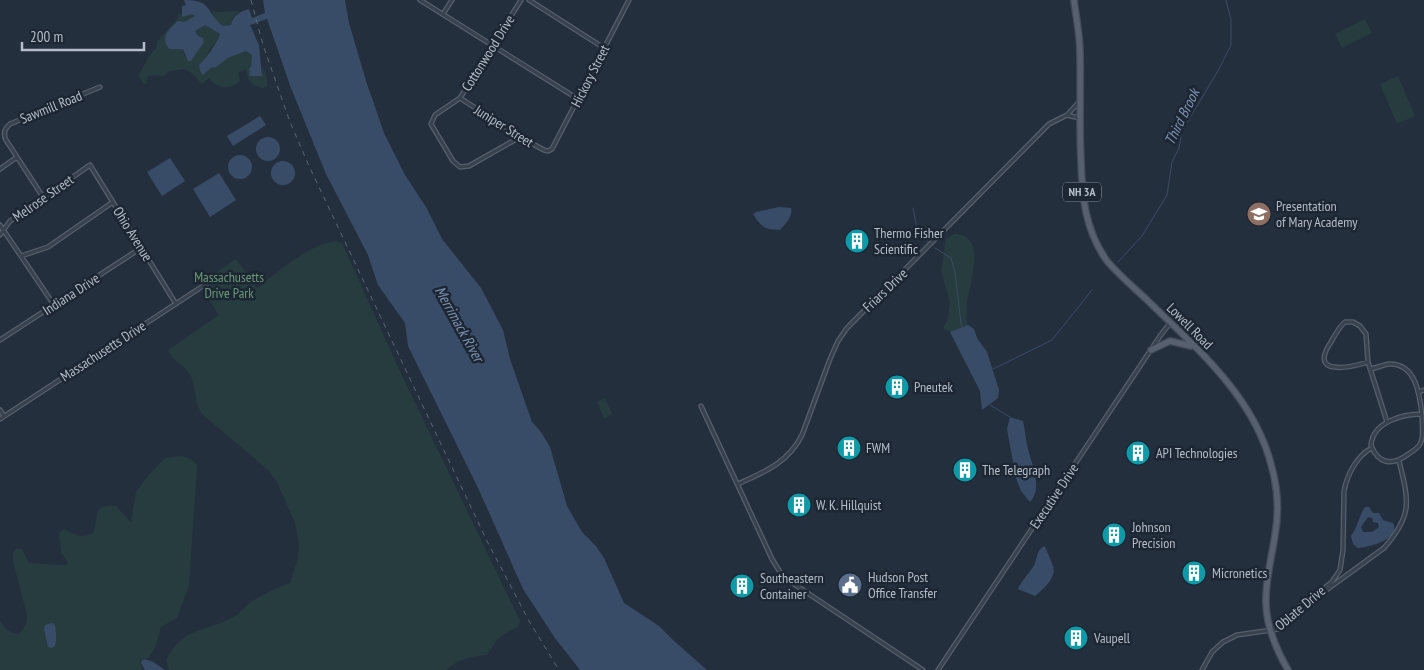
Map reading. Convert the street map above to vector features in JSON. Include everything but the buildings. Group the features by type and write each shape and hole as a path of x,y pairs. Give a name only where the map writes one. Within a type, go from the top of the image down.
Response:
{"main road":[{"name":"Lowell Road","path":"1074,0 1080,40 1079,118 1083,202 1086,217 1092,235 1103,255 1114,269 1223,376 1246,407 1260,434 1272,467 1278,506 1266,601 1271,631 1278,651 1288,670"},
{"path":"1151,350 1170,341 1194,347"}],"street":[{"path":"420,0 578,99"},
{"path":"443,14 452,0"},
{"name":"Cottonwood Drive","path":"520,137 469,166 460,167 456,164 432,124 432,119 460,98 521,0"},
{"path":"529,0 604,48"},
{"name":"Hickory Street","path":"548,151 552,149 629,0"},
{"name":"Sawmill Road","path":"17,157 6,140 4,131 10,124 100,87"},
{"name":"Juniper Street","path":"460,98 520,137 548,151"},
{"name":"Friars Drive","path":"738,484 774,467 794,448 802,435 838,341 847,328 1045,128 1066,115 1080,101"},
{"path":"1066,115 1079,118"},
{"path":"0,169 17,157 43,197"},
{"name":"Melrose Street","path":"0,235 10,221 90,165"},
{"name":"Ohio Avenue","path":"90,165 176,304"},
{"path":"21,256 48,247 113,202"},
{"path":"0,225 54,305"},
{"name":"Indiana Drive","path":"0,340 142,248"},
{"name":"Massachusetts Drive","path":"0,419 206,284"},
{"path":"1368,362 1342,368 1330,366 1325,362 1325,350 1345,322 1353,322 1364,330 1368,338 1368,362 1387,422"},
{"name":"Executive Drive","path":"938,670 1170,323"},
{"path":"1370,369 1388,364 1406,369 1412,376 1418,392 1422,414 1423,437 1420,445 1399,461 1390,462 1383,460 1372,448 1374,433 1379,427 1387,422 1410,415 1422,414"},
{"path":"1418,392 1424,390"},
{"path":"701,406 772,559 783,575 923,670"},
{"path":"0,410 4,416"},
{"path":"1345,577 1340,570 1343,550 1344,491 1354,466 1372,448"},
{"name":"Oblate Drive","path":"1271,631 1284,625 1314,599 1384,548 1393,537 1402,522 1407,510 1408,501 1399,461"},
{"name":"Oblate Drive","path":"1271,631 1282,620 1331,583 1340,570"},
{"path":"1202,670 1212,652 1228,639 1237,635 1271,631"}],"green space":[{"path":"212,10 216,12 240,11 233,18 231,25 223,26 214,18"},
{"path":"179,13 183,17 192,14 196,16 184,22 169,49 183,49 185,57 198,36 195,31 205,25 220,34 207,56 204,74 228,58 246,51 252,55 251,66 263,73 261,65 267,78 267,86 263,88 252,84 246,69 238,73 240,81 228,87 219,86 209,78 202,84 193,74 185,69 170,71 163,76 148,76 146,84 144,84 138,75 150,54 156,49 157,42 178,18"},
{"path":"1365,19 1372,33 1342,48 1335,34"},
{"path":"1398,76 1415,116 1397,124 1380,84"},
{"path":"954,234 964,236 971,242 974,250 974,260 967,302 968,325 950,332 943,329 948,318 950,303 941,271 946,239"},
{"name":"Massachusetts Drive Park","path":"336,241 342,243 398,367 520,621 518,627 497,640 487,655 465,659 446,670 169,670 166,660 180,641 195,632 233,617 256,599 290,583 298,558 299,543 295,523 277,482 268,470 202,414 191,376 172,357 168,350 219,315 203,291 209,287 205,280 236,259 257,288 284,267 315,247"},
{"path":"605,398 612,414 604,418 597,402"},
{"path":"182,456 193,460 197,465 189,586 177,618 161,627 156,645 149,658 142,659 140,662 143,670 0,670 0,621 8,630 16,634 19,634 26,624 27,615 13,561 13,553 16,549 22,549 29,563 66,565 68,562 61,553 59,533 64,529 82,536 93,533 99,509 108,506 116,506 131,522 136,492 148,476 165,458"}],"water":[{"name":"Merrimack River","path":"184,0 200,2 208,8 223,26 231,25 235,17 249,9 252,18 265,13 263,0 345,0 349,23 366,81 384,133 405,175 426,207 442,239 481,288 503,330 510,359 532,422 550,447 567,506 582,532 596,546 604,558 624,603 659,626 707,670 580,670 555,638 523,589 479,490 408,346 405,323 378,285 368,255 326,174 291,88 267,19 250,25 259,45 262,76 250,76 249,69 252,55 246,51 228,58 215,68 212,67 203,75 199,65 211,51 220,34 205,25 195,31 198,36 203,38 204,42 191,61 188,61 183,49 169,49 166,45 165,41 169,30 178,21 184,22 195,16 192,14 182,16 182,6 186,5"},
{"path":"260,116 266,125 233,146 227,136"},
{"path":"268,137 276,141 280,149 276,157 268,161 260,157 256,149 260,141"},
{"path":"240,155 248,159 252,167 248,175 240,179 232,175 228,167 232,159"},
{"path":"170,158 185,181 162,196 147,172"},
{"path":"283,161 291,165 295,173 291,181 283,185 275,181 271,173 275,165"},
{"path":"219,173 236,200 210,217 193,189"},
{"path":"779,207 791,208 788,220 780,230 764,227 753,214 756,212"},
{"path":"968,325 974,329 977,338 987,352 999,390 998,398 982,410 980,391 950,332"},
{"path":"1010,417 1023,421 1036,482 1034,496 1030,502 1021,491 1016,478 1007,429"},
{"path":"1365,507 1369,507 1373,513 1379,513 1383,520 1393,523 1394,529 1392,534 1383,541 1358,548 1353,544 1351,536","holes":["1368,517 1372,518 1373,522 1378,523 1379,527 1372,532 1363,532 1361,527"]},
{"path":"1045,546 1054,570 1051,579 1035,596 1018,589 1035,564 1040,550"},
{"path":"52,623 55,625 56,638 55,646 52,648 48,647 44,629 45,625"},
{"path":"145,659 165,670 145,670 141,663"}],"waterway":[{"name":"Third Brook","path":"1118,262 1142,236 1167,195 1172,162 1179,148 1182,131 1231,45 1231,20 1226,0"},
{"name":"Third Brook","path":"913,208 917,229 928,242"},
{"name":"Third Brook","path":"935,248 951,258 955,272 963,328"},
{"name":"Third Brook","path":"993,369 1052,340 1092,290"},
{"name":"Third Brook","path":"990,405 1010,417"}],"railway":[{"path":"251,0 263,45 290,122 309,166 487,541 529,621 559,670"}],"place":[{"name":"Presentation of Mary Academy","path":"1259,214"},
{"name":"Thermo Fisher Scientific","path":"857,241"},
{"name":"Pneutek","path":"897,387"},
{"name":"FWM","path":"849,448"},
{"name":"API Technologies","path":"1138,453"},
{"name":"The Telegraph","path":"965,470"},
{"name":"W. K. Hillquist","path":"799,505"},
{"name":"Johnson Precision","path":"1114,535"},
{"name":"Micronetics","path":"1194,573"},
{"name":"Hudson Post Office Transfer","path":"850,585"},
{"name":"Southeastern Container","path":"742,586"},
{"name":"Vaupell","path":"1076,638"}]}
